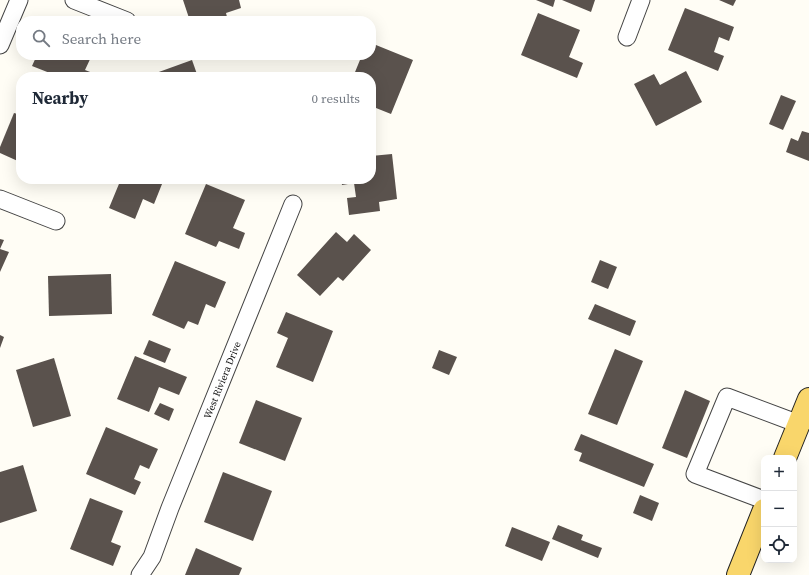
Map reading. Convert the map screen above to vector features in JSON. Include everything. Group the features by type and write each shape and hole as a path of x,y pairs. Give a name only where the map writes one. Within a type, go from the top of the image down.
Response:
{"main road":[{"path":"786,455 809,399"},
{"path":"738,575 761,518"}],"street":[{"path":"0,45 18,0"},
{"path":"74,0 114,16"},
{"path":"627,37 641,0"},
{"path":"0,199 56,221"},
{"name":"West Riviera Drive","path":"140,575 152,557 173,501 293,204"},
{"path":"761,499 695,474 727,397 799,424"},
{"name":"West Riviera Drive","path":"152,557 154,575"}],"building":[{"path":"183,0 239,0 241,8 226,13 227,16 188,16"},
{"path":"536,0 555,0 553,7"},
{"path":"562,0 595,0 591,12"},
{"path":"719,0 736,0 733,6"},
{"path":"685,8 734,27 729,41 719,37 714,52 724,56 718,71 668,50"},
{"path":"538,13 580,30 569,57 583,63 577,78 521,55"},
{"path":"376,45 413,60 391,114 376,108 376,72 355,72 360,60 376,60"},
{"path":"35,60 90,60 85,70 90,72 47,72 32,66"},
{"path":"192,60 196,72 159,72"},
{"path":"686,71 702,102 656,126 634,84 654,74 660,85"},
{"path":"781,95 796,101 783,130 769,124"},
{"path":"14,113 16,114 16,160 0,153 0,147"},
{"path":"802,131 809,133 809,161 786,152 791,138 798,141"},
{"path":"392,154 397,199 379,202 380,211 349,215 347,198 356,197 354,184 376,184 376,156"},
{"path":"119,184 162,184 154,204 143,199 135,219 109,208"},
{"path":"206,184 245,200 233,228 245,233 239,249 219,241 216,247 185,234"},
{"path":"336,232 347,242 354,234 371,250 343,281 338,277 320,296 297,275"},
{"path":"0,239 4,240 0,249"},
{"path":"0,249 9,252 0,272"},
{"path":"600,260 617,267 608,289 591,282"},
{"path":"175,261 226,282 215,308 206,304 198,325 188,321 184,329 152,315"},
{"path":"111,274 112,314 49,316 48,276"},
{"path":"595,304 636,321 630,336 588,319"},
{"path":"286,312 333,331 313,382 276,367 288,338 277,333"},
{"path":"0,335 4,337 0,348"},
{"path":"149,340 171,349 165,363 143,354"},
{"path":"615,349 643,361 617,425 588,414"},
{"path":"439,350 457,357 449,375 432,368"},
{"path":"135,356 187,377 179,395 159,387 149,412 117,399"},
{"path":"54,358 71,416 33,427 16,370"},
{"path":"685,390 710,401 687,458 662,448"},
{"path":"256,400 302,418 285,461 239,443"},
{"path":"160,403 174,409 169,421 154,414"},
{"path":"106,427 158,449 149,469 140,465 134,479 141,482 135,495 86,474"},
{"path":"581,434 654,464 644,487 579,461 582,453 574,450"},
{"path":"23,465 37,511 0,523 0,472"},
{"path":"223,472 272,491 253,541 204,522"},
{"path":"640,495 659,503 652,521 633,513"},
{"path":"90,498 123,511 111,542 121,546 113,566 70,549"},
{"path":"558,525 583,535 581,540 602,548 598,558 552,539"},
{"path":"512,527 550,542 542,561 505,546"},
{"path":"196,548 242,568 239,575 185,575"}]}
